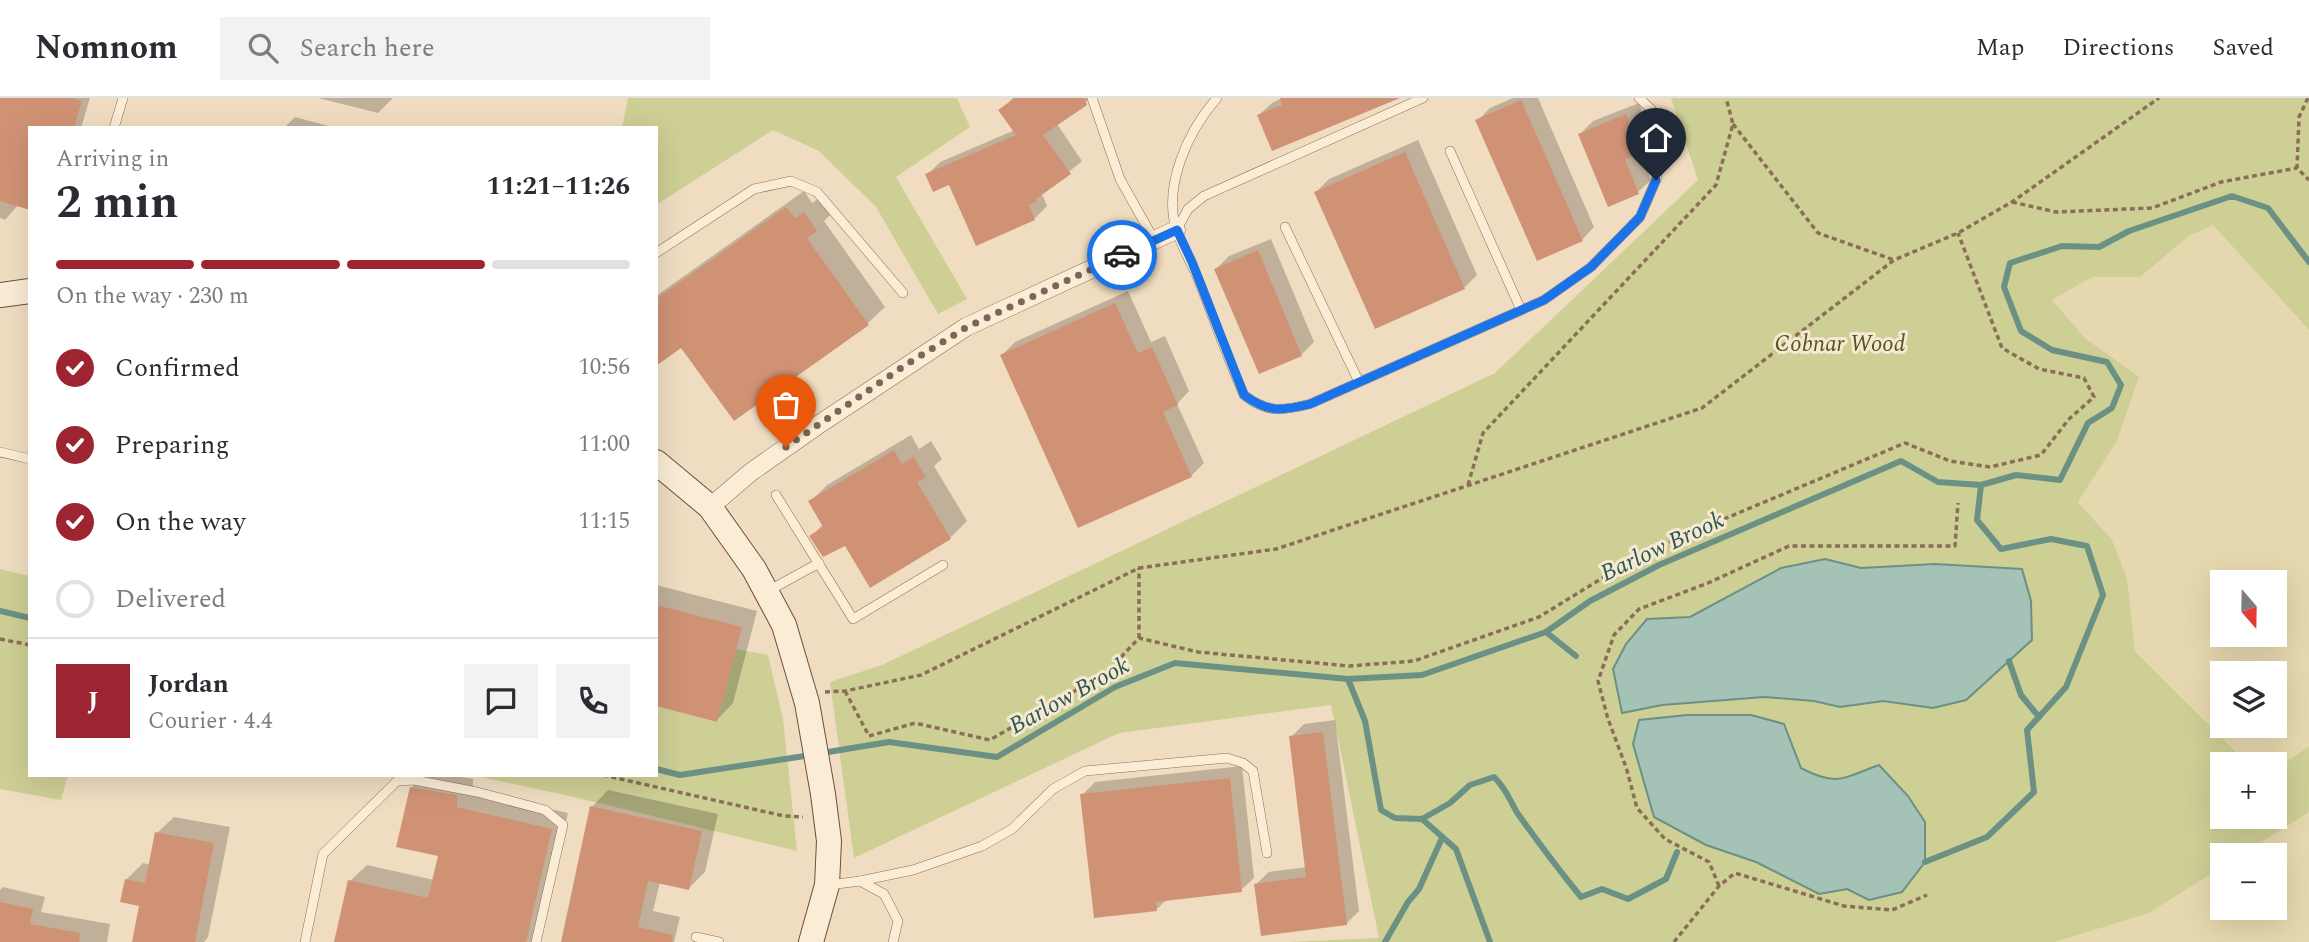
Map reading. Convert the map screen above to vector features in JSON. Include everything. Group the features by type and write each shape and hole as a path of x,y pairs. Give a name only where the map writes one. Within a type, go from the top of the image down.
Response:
{"street":[{"path":"710,507 751,472 967,327 1177,230"},
{"path":"0,295 28,291"},
{"path":"658,464 710,507 754,569 784,625 807,703 829,841 827,885 811,942"}],"lane":[{"path":"115,126 123,98"},
{"path":"1092,98 1120,179 1154,240"},
{"path":"1217,98 1206,110 1181,159 1173,197 1177,230 1244,395 1259,406 1285,410 1310,404 1544,300 1591,267 1640,217 1656,180 1664,140 1651,109 1639,98"},
{"path":"1177,230 1188,209 1204,196 1423,98"},
{"path":"1450,151 1521,310"},
{"path":"658,252 754,189 791,181 817,192 903,293"},
{"path":"1285,227 1359,382"},
{"path":"0,452 28,459"},
{"path":"776,495 853,619 943,565"},
{"path":"766,592 818,563"},
{"path":"827,885 914,870 982,846 1012,829 1053,789 1085,771 1227,758 1243,763 1253,771 1267,853"},
{"path":"305,942 323,853 397,781 414,780 477,792 545,810 563,825 536,942"},
{"path":"860,881 884,894 898,922 893,942"},
{"path":"696,937 719,942"}],"path":[{"path":"1726,98 1733,124 1818,233 1894,260"},
{"path":"1139,568 1139,638 1107,673 990,740 915,723 869,736 845,691 921,675 1139,568 1276,549 1702,408 1894,260 1958,233 2012,202 2159,98"},
{"path":"2308,98 2300,117 2297,168 2309,180"},
{"path":"1468,485 1483,433 1716,185 1733,124"},
{"path":"2012,202 2056,212 2152,208 2221,182 2297,168"},
{"path":"1139,638 1198,652 1349,666 1414,661 1539,617 1643,554 1905,443 1950,461 1990,467 2041,456 2069,419 2094,397 2084,379 2039,369 2002,348 1958,233"},
{"path":"1719,886 1709,863 1665,839 1637,808 1598,681 1614,635 1639,609 1708,583 1789,547 1955,546 1958,503"},
{"path":"0,639 28,645"},
{"path":"612,777 784,816"},
{"path":"1674,942 1719,886 1735,873 1844,906 1892,910 1927,895"}],"shaded area":[{"path":"2213,225 2309,330 2309,746 2291,759 2287,759 2287,752 2236,752 2222,738 2287,738 2287,661 2210,661 2210,726 2135,651 2127,578 2112,540 2078,502 2117,441 2139,377 2085,338 2052,300 2091,277 2140,277 2189,236"},
{"path":"1825,559 1861,568 1935,564 2022,569 2031,601 2032,640 1966,700 1933,708 1883,701 1840,707 1814,701 1764,697 1662,705 1622,713 1613,669 1626,644 1647,619 1690,617 1781,568"},
{"path":"1687,715 1751,715 1784,724 1801,768 1823,777 1848,777 1879,765 1908,796 1925,822 1925,862 1902,892 1869,900 1847,889 1819,894 1756,862 1706,845 1654,817 1633,744 1639,720"},
{"path":"2309,812 2309,942 2055,942 2149,913 2210,875 2210,920 2287,920 2287,843 2260,843 2282,829 2287,829 2287,826"}],"green space":[{"path":"628,98 957,98 970,127 896,177 967,299 938,314 876,207 819,151 773,130 658,204 658,126 622,126"},
{"name":"Cobnar Wood","path":"1671,98 2309,98 2309,330 2213,225 2189,236 2140,277 2092,277 2052,300 2085,338 2139,377 2117,441 2078,502 2112,540 2127,578 2135,651 2210,726 2210,738 2222,738 2236,752 2210,752 2210,829 2282,829 2260,843 2210,843 2210,875 2149,913 2055,942 1288,942 1379,938 1331,705 1119,733 854,858 830,682 882,665 1495,373 1698,180","holes":["1825,559 1861,568 1935,564 2022,569 2031,601 1933,708 1883,701 1840,707 1814,701 1764,697 1662,705 1622,713 1647,619 1690,617","1688,715 1751,715 1784,724 1801,768 1823,777 1848,777 1879,765 1869,900 1847,889 1819,894 1756,862 1706,845 1654,817 1640,720"]},
{"path":"0,569 28,576 28,777 67,777 61,800 0,789"},
{"path":"736,649 768,655 783,719 797,851 481,777 658,777 658,707 717,722"},
{"name":"Cobnar Wood","path":"2309,746 2309,812 2287,826 2287,759 2291,759"}],"building":[{"path":"0,98 73,98 82,101 75,126 28,126 28,209 0,201"},
{"path":"1015,98 1085,98 1087,105 1043,135 1071,174 1029,205 1035,220 976,246 949,185 933,192 925,174 1016,135 998,110"},
{"path":"1280,98 1400,98 1272,151 1257,115 1282,105"},
{"path":"1521,100 1583,241 1537,261 1475,120"},
{"path":"1626,114 1641,153 1625,159 1639,194 1608,207 1578,134"},
{"path":"1405,152 1465,289 1375,329 1314,192"},
{"path":"786,207 795,218 804,212 817,231 807,238 869,325 734,421 681,348 658,365 658,298"},
{"path":"1258,250 1302,356 1259,374 1214,269"},
{"path":"1115,303 1138,353 1152,347 1178,405 1163,412 1192,477 1078,528 1000,355"},
{"path":"894,450 902,464 914,457 926,477 917,482 951,539 870,588 845,546 823,557 809,536 823,527 808,501"},
{"path":"658,606 742,627 717,722 658,707"},
{"path":"1323,732 1347,925 1261,936 1254,884 1306,877 1289,736"},
{"path":"1230,778 1242,892 1156,902 1157,911 1094,918 1080,794"},
{"path":"410,787 457,795 457,807 552,829 526,942 334,942 348,880 428,898 438,856 396,847"},
{"path":"590,806 702,831 689,890 648,881 638,927 673,935 672,942 561,942"},
{"path":"155,832 214,843 195,942 132,942 139,906 120,902 125,879 145,883"},
{"path":"0,902 33,909 30,924 80,933 79,942 0,942"}],"waterway":[{"name":"Barlow Brook","path":"822,753 889,742 997,757 1115,687 1175,663 1348,679 1422,675 1546,632 1590,601 1659,565 1901,461 1938,482 1981,485 2016,475 2060,480 2088,423 2112,408 2121,385 2107,362 2052,350 2021,331 2004,287 2010,263 2062,246 2099,247 2129,231 2232,196 2268,208 2309,262"},
{"path":"1925,862 1987,837 2034,792 2027,730 2066,687 2103,595 2087,546 2051,539 2001,549 1977,520 1981,485"},
{"name":"Barlow Brook","path":"0,611 28,618"},
{"path":"1546,632 1576,656"},
{"path":"2009,661 2021,695 2039,717"},
{"path":"1348,679 1365,721 1381,810 1395,818 1422,819 1450,803 1470,785 1494,777 1505,790 1518,814 1581,897 1602,889 1628,899 1666,879 1677,852"},
{"name":"Barlow Brook","path":"658,770 680,775 811,755"},
{"path":"1422,819 1456,849 1490,942"},
{"path":"1385,942 1408,902 1419,889 1442,838"}],"way so far":[{"path":"786,447 907,364 967,327 1122,255"}],"route":[{"path":"1122,255 1177,230 1244,395 1259,406 1285,410 1310,404 1544,300 1591,267 1640,217 1656,180"}]}
